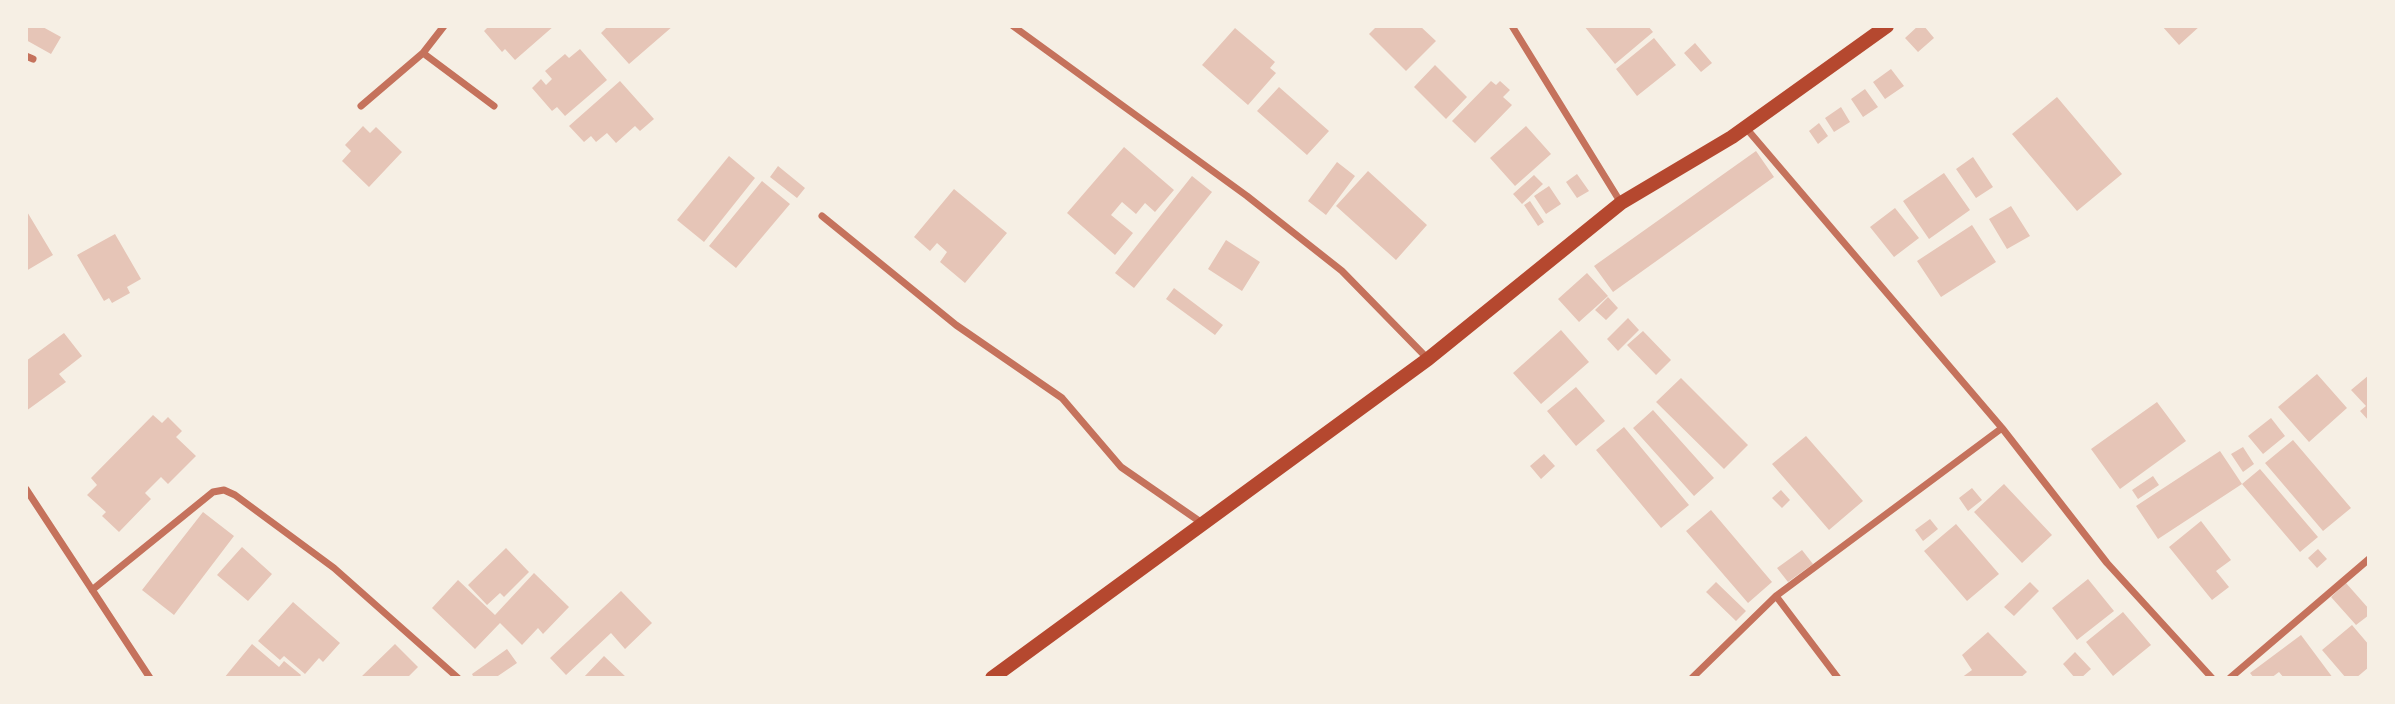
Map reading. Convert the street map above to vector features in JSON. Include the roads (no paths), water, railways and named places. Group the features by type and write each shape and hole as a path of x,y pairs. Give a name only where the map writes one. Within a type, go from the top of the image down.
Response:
{"main road":[{"path":"992,678 1428,359 1622,203 1745,127 1887,26"}],"street":[{"path":"361,106 423,53 444,26"},
{"path":"1013,26 1247,196 1342,271 1428,359"},
{"path":"1512,26 1622,203"},
{"path":"423,53 494,106"},
{"path":"1745,127 2002,428 2107,563 2212,678"},
{"path":"822,215 956,325 1062,398 1121,467 1202,524"},
{"path":"1692,678 1776,596 2002,428"},
{"path":"26,489 150,678"},
{"path":"92,590 214,492 224,490 235,495 325,561 458,678"},
{"path":"2230,678 2369,559"},
{"path":"1776,596 1838,678"}]}
